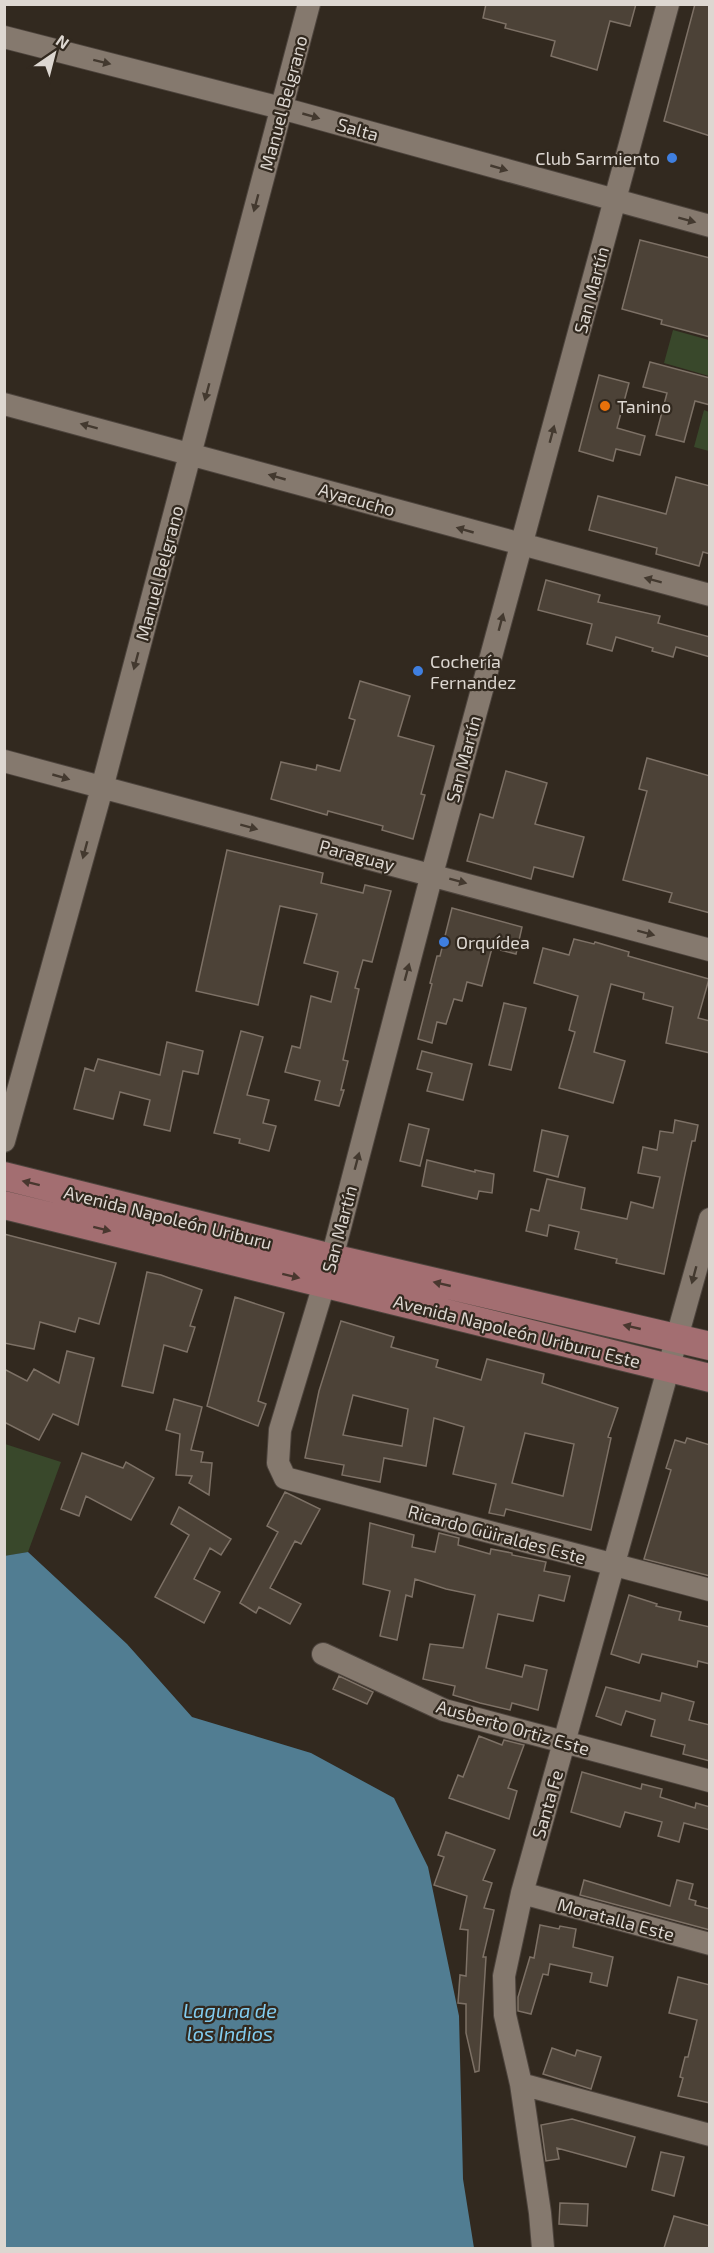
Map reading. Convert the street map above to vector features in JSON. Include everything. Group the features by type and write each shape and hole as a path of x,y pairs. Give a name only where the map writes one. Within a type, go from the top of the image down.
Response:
{"main road":[{"name":"Avenida Napoleón Uriburu","path":"4,1176 328,1271"},
{"name":"Avenida Napoleón Uriburu","path":"4,1205 328,1271"},
{"name":"Avenida Napoleón Uriburu Este","path":"328,1271 710,1346"},
{"name":"Avenida Napoleón Uriburu Este","path":"328,1271 710,1378"}],"street":[{"name":"Manuel Belgrano","path":"4,1141 102,788 309,4"},
{"name":"San Martín","path":"285,1478 278,1463 280,1430 328,1271 432,874 668,4"},
{"name":"Salta","path":"4,37 281,108 710,226"},
{"name":"Ayacucho","path":"4,404 710,595"},
{"name":"Paraguay","path":"4,761 710,950"},
{"name":"Santa Fe","path":"543,2248 521,2084 505,2015 504,1976 522,1893 710,1219"},
{"name":"Ricardo Güiraldes Este","path":"285,1478 710,1590"},
{"name":"Ausberto Ortiz Este","path":"323,1654 444,1710 710,1781"},
{"name":"Moratalla Este","path":"522,1893 710,1944"},
{"path":"521,2084 710,2135"}],"green space":[{"path":"673,330 709,340 709,376 664,363"},
{"path":"704,410 709,412 709,451 694,447"},
{"path":"5,1444 61,1462 28,1552 5,1556"}],"water":[{"name":"Laguna de los Indios","path":"28,1552 127,1644 192,1717 311,1753 394,1798 428,1867 459,2016 463,2179 474,2248 5,2248 4,1556"}],"building":[{"path":"486,4 636,4 630,26 610,21 597,70 551,56 555,41 505,28 506,24 483,18"},
{"path":"695,4 710,4 710,136 664,121"},
{"path":"640,240 710,258 710,337 661,324 662,320 622,309"},
{"path":"650,362 710,378 710,405 695,401 684,442 656,435 667,393 643,387"},
{"path":"599,375 629,383 617,428 645,436 640,455 616,449 613,461 579,451"},
{"path":"676,477 710,486 710,554 703,552 699,566 656,554 657,548 589,530 598,496 666,514"},
{"path":"546,580 600,595 598,602 660,616 658,623 710,637 710,657 676,647 673,657 652,651 653,648 616,637 612,651 587,644 592,624 538,610"},
{"path":"360,681 410,696 398,736 434,746 421,794 425,795 413,839 382,830 383,826 328,811 327,815 271,799 281,762 316,770 317,765 340,771 355,720 349,718"},
{"path":"647,758 710,776 710,913 669,902 672,893 623,880 647,791 639,789"},
{"path":"506,771 547,783 535,824 584,837 573,877 534,867 531,879 467,861 480,814 493,818"},
{"path":"227,850 323,873 321,883 363,893 365,885 391,891 372,962 363,960 355,988 359,989 343,1060 348,1061 339,1106 315,1100 320,1081 285,1072 292,1046 300,1048 311,996 331,1002 338,972 304,963 317,914 280,906 258,1005 196,991"},
{"path":"452,908 522,927 516,954 492,948 482,986 467,982 462,1001 454,999 446,1024 437,1022 432,1043 418,1039 437,956 440,956"},
{"path":"574,939 594,944 595,942 629,952 628,956 709,979 698,1018 710,1021 710,1053 666,1043 673,1007 643,999 644,993 611,984 594,1052 625,1061 613,1103 559,1088 575,1032 569,1030 578,996 534,983 543,948 569,955"},
{"path":"504,1003 526,1008 511,1070 489,1065"},
{"path":"241,1031 263,1037 247,1095 269,1100 263,1123 276,1126 269,1151 239,1143 240,1139 214,1133"},
{"path":"167,1042 203,1051 198,1074 183,1071 170,1131 144,1125 150,1100 120,1092 113,1119 74,1109 85,1068 94,1071 98,1059 160,1075"},
{"path":"422,1051 472,1064 463,1100 427,1091 432,1073 417,1069"},
{"path":"675,1120 698,1125 695,1141 692,1141 664,1274 616,1263 617,1259 575,1249 579,1232 549,1225 547,1236 526,1231 531,1209 539,1211 547,1179 585,1188 581,1209 627,1219 631,1202 653,1208 660,1177 638,1173 643,1147 657,1150 660,1131 673,1133"},
{"path":"409,1124 429,1129 420,1166 400,1161"},
{"path":"542,1130 568,1136 558,1177 534,1171"},
{"path":"427,1160 475,1172 475,1170 494,1174 492,1193 479,1191 477,1199 422,1186"},
{"path":"4,1234 116,1263 99,1324 79,1318 75,1332 40,1322 34,1349 4,1343"},
{"path":"147,1272 202,1290 190,1326 195,1327 187,1352 164,1345 153,1393 122,1386"},
{"path":"235,1297 284,1313 258,1401 266,1404 258,1426 207,1406"},
{"path":"341,1321 394,1337 391,1347 438,1360 436,1367 481,1380 487,1359 544,1374 542,1383 618,1408 608,1437 611,1438 591,1530 506,1509 504,1516 489,1513 496,1484 453,1474 464,1427 434,1418 426,1466 384,1458 380,1482 342,1475 344,1465 305,1458 319,1391","holes":["353,1395 408,1409 402,1446 343,1435","525,1433 574,1444 563,1496 512,1483"]},
{"path":"67,1351 94,1358 78,1425 53,1414 39,1440 4,1422 4,1369 27,1381 34,1369 59,1383"},
{"path":"174,1399 202,1407 191,1450 203,1452 201,1462 212,1463 209,1495 189,1483 192,1476 176,1475 180,1434 166,1430"},
{"path":"687,1438 710,1445 710,1576 644,1559 671,1470 666,1468 675,1440 685,1443"},
{"path":"82,1453 123,1468 126,1462 154,1478 131,1520 86,1496 79,1516 61,1509"},
{"path":"285,1492 320,1509 301,1544 295,1541 270,1588 301,1604 290,1624 259,1607 256,1613 240,1603 278,1532 267,1526"},
{"path":"179,1507 231,1539 221,1555 210,1548 194,1579 220,1592 204,1623 155,1597 189,1535 171,1524"},
{"path":"370,1523 414,1535 412,1547 435,1552 439,1533 459,1538 458,1545 490,1554 491,1549 546,1562 544,1571 570,1576 564,1601 539,1595 533,1621 498,1614 486,1668 522,1677 525,1665 547,1670 538,1710 512,1703 510,1710 480,1703 453,1695 455,1686 423,1679 430,1644 463,1648 475,1595 415,1579 412,1597 406,1595 397,1640 380,1636 390,1591 363,1584"},
{"path":"629,1595 657,1604 656,1606 681,1612 679,1620 710,1627 710,1664 698,1661 697,1667 642,1654 639,1663 611,1654"},
{"path":"339,1676 373,1692 367,1704 333,1689"},
{"path":"606,1687 660,1701 662,1693 694,1702 689,1720 710,1725 710,1761 683,1754 685,1745 651,1736 655,1720 626,1711 621,1725 596,1716"},
{"path":"479,1736 502,1745 504,1740 524,1745 508,1788 517,1791 509,1819 449,1798 458,1775 463,1777"},
{"path":"582,1772 641,1789 642,1784 662,1789 660,1797 695,1808 696,1803 710,1807 710,1830 684,1823 679,1842 658,1836 662,1822 625,1812 620,1827 571,1812"},
{"path":"446,1832 495,1850 483,1880 492,1883 484,1908 494,1910 483,1957 486,1957 479,2071 475,2072 466,2033 466,2004 458,2003 460,1975 466,1976 468,1930 460,1929 467,1896 434,1885 444,1857 438,1855"},
{"path":"584,1880 670,1906 677,1880 693,1884 689,1899 696,1901 695,1905 710,1909 710,1930 580,1895"},
{"path":"540,1925 559,1929 560,1926 576,1929 573,1947 613,1957 607,1986 590,1982 592,1973 550,1964 548,1975 543,1974 531,2014 518,2011 518,1997 530,1957 534,1958"},
{"path":"678,1977 710,1985 710,2103 678,2096 685,2057 688,2057 697,2020 669,2013"},
{"path":"552,2048 575,2056 577,2050 601,2057 591,2089 543,2074"},
{"path":"572,2119 635,2137 626,2167 557,2148 559,2159 546,2161 541,2125"},
{"path":"661,2152 684,2157 674,2196 652,2190"},
{"path":"560,2203 588,2204 587,2226 559,2224"},
{"path":"674,2216 710,2226 710,2248 664,2248"}],"place":[{"name":"Club Sarmiento","path":"672,158"},
{"name":"Tanino","path":"605,406"},
{"name":"Cochería Fernandez","path":"418,671"},
{"name":"Orquídea","path":"444,942"}]}
